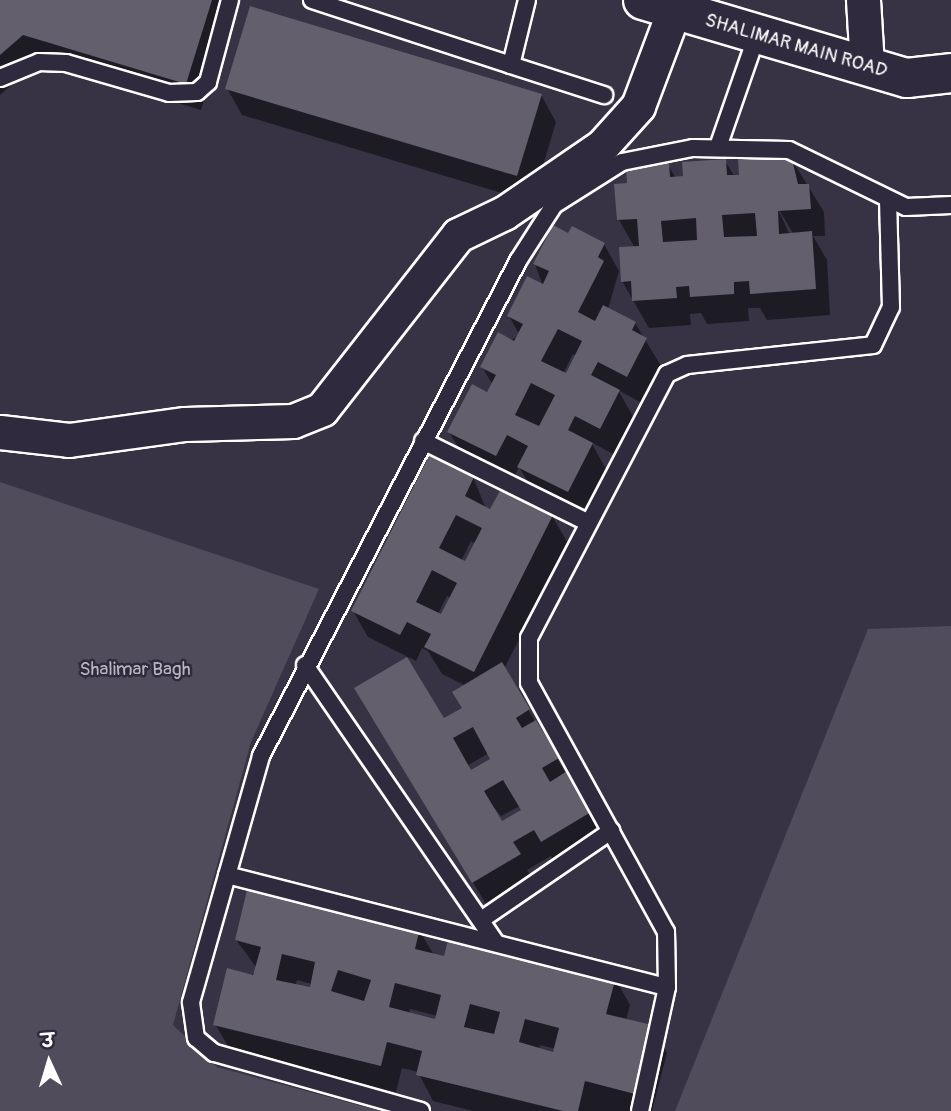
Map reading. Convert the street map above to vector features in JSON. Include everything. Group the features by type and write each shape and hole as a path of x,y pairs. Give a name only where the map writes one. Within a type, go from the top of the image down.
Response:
{"street":[{"path":"863,0 867,66"},
{"path":"0,432 69,440 185,424 293,421 322,409 458,235 504,213 602,146 638,106 658,5"},
{"name":"SHALIMAR MAIN ROAD","path":"658,5 907,78 951,73"}],"lane":[{"path":"0,78 39,62 66,63 169,93 197,92 208,82 230,0"},
{"path":"312,0 604,95"},
{"path":"511,65 527,0"},
{"path":"718,147 757,35"},
{"path":"421,1111 214,1053 196,1038 191,1002 261,756 305,665 423,441 554,205 622,162 718,147 789,150 906,207 951,205"},
{"path":"640,1111 667,987 670,958 659,911 529,683 526,663 529,638 585,521 667,374 687,365 873,345 891,306 888,200"},
{"path":"423,441 585,521"},
{"path":"305,665 495,941"},
{"path":"481,920 611,831"},
{"path":"227,875 495,941 667,987"}],"green space":[{"name":"Shalimar Bagh","path":"0,482 319,589 251,742 173,1025 217,1067 381,1111 0,1111"},
{"path":"951,626 951,1111 675,1111 868,629"}],"building":[{"path":"0,0 212,0 186,84 23,35 0,55"},
{"path":"250,6 542,94 517,176 225,89"},
{"path":"791,155 798,184 809,184 811,209 778,211 779,234 812,231 816,289 750,294 749,281 734,282 734,294 690,297 689,286 676,287 677,298 632,301 631,281 621,282 619,247 639,246 637,219 617,220 614,184 627,183 626,166 669,163 670,177 683,176 682,162 726,159 727,175 739,175 738,158","holes":["755,213 757,236 724,237 722,215","696,218 697,240 663,242 661,221"]},
{"path":"553,225 568,233 572,226 605,243 598,257 604,261 578,312 595,321 603,305 636,322 632,330 647,338 627,377 598,362 591,375 620,390 600,429 575,416 568,430 593,443 568,492 517,467 528,446 507,435 496,456 447,432 472,384 487,392 496,375 480,367 498,332 514,341 523,324 507,316 527,276 543,284 549,271 533,264","holes":["558,329 582,341 566,373 541,361","531,383 555,395 539,426 515,415"]},
{"path":"430,454 475,475 465,496 490,509 501,489 553,515 474,672 424,647 431,634 407,622 400,635 351,611","holes":["456,515 482,528 465,561 439,548","432,570 457,583 441,614 416,602"]},
{"path":"407,657 444,718 462,708 452,692 502,662 530,709 516,718 522,728 536,720 559,758 542,768 550,782 567,771 591,812 541,842 534,830 513,842 521,854 472,883 354,688","holes":["473,727 490,759 471,770 453,738","503,780 521,810 502,821 484,791"]},
{"path":"248,886 420,928 415,949 444,956 449,936 616,977 606,1014 652,1025 635,1094 585,1081 578,1111 563,1111 416,1075 422,1051 387,1042 381,1066 213,1025 227,968 253,975 261,947 235,940","holes":["282,954 315,962 310,987 276,980","338,970 371,980 364,1001 331,991","395,983 441,995 435,1019 389,1007","470,1004 500,1012 494,1034 464,1027","525,1019 559,1028 553,1052 519,1042"]}]}
